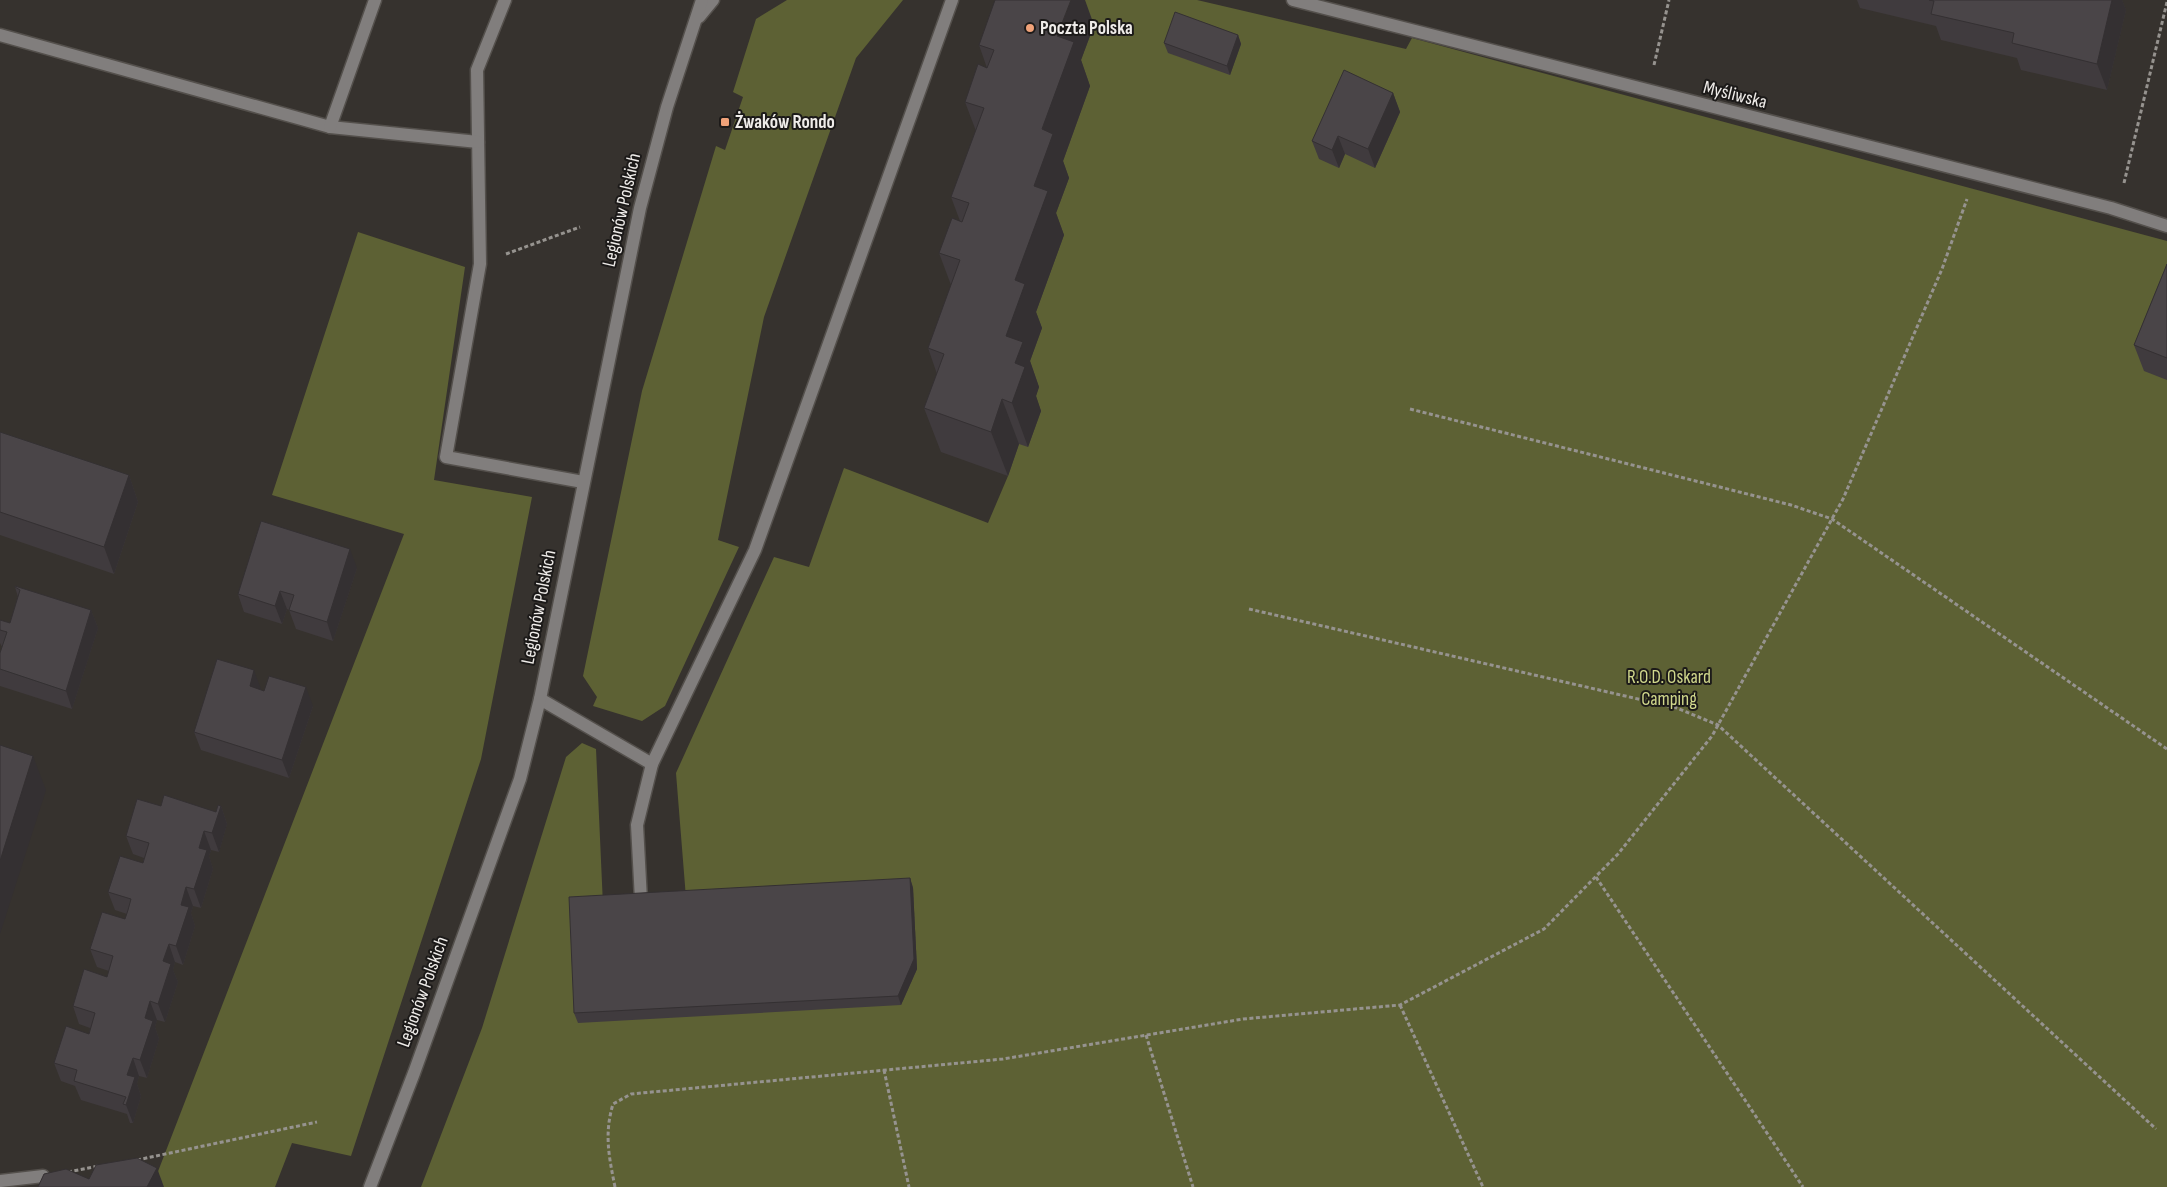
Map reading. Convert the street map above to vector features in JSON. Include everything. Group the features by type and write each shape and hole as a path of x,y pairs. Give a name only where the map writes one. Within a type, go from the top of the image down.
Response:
{"street":[{"path":"330,127 375,0"},
{"path":"505,0 477,70 480,264 446,456 583,482"},
{"name":"Legionów Polskich","path":"370,1187 414,1073 520,779 540,699 583,482 653,154 702,0"},
{"path":"696,20 713,0"},
{"path":"641,900 637,826 652,764 755,550 952,0"},
{"name":"Myśliwska","path":"1293,0 2118,211 2167,226"},
{"path":"0,35 330,127 478,142"},
{"path":"540,699 652,764"},
{"path":"0,1181 43,1176"}],"path":[{"path":"1647,92 1669,0"},
{"path":"2118,211 2167,2"},
{"path":"615,1187 608,1150 607,1123 613,1104 631,1094 1003,1059 1243,1019 1400,1005 1544,929 1618,854 1712,736 1832,519 1942,269 1975,175"},
{"path":"480,264 580,227"},
{"path":"1410,409 1790,505 1832,519 2167,749"},
{"path":"1249,609 1677,708 1718,725 2156,1129"},
{"path":"1596,877 1803,1187"},
{"path":"1400,1005 1483,1187"},
{"path":"1146,1035 1193,1187"},
{"path":"884,1070 909,1187"},
{"path":"130,1161 317,1122"},
{"path":"43,1176 101,1166"}],"green space":[{"path":"787,0 903,0 856,58 764,317 718,540 739,547 665,706 642,721 593,706 597,697 583,676 642,391 716,146 725,150 743,97 733,92 756,19"},
{"name":"R.O.D. Oskard Camping","path":"1027,0 1197,0 1406,49 1412,38 2167,241 2167,1187 421,1187 482,1028 566,757 582,743 596,749 603,905 686,898 676,773 774,557 809,567 844,468 988,523 1008,476 991,398"},
{"path":"358,232 465,267 434,480 532,497 481,759 351,1156 292,1143 275,1187 152,1187 404,534 272,495"}],"building":[{"path":"995,0 1071,0 1057,36 1074,42 1042,129 1053,134 1034,186 1048,191 1015,280 1025,284 1006,336 1023,342 1015,363 1025,367 1012,403 1002,399 991,432 924,408 944,354 928,348 960,260 939,253 952,218 962,222 969,203 951,197 984,108 965,102 978,64 987,68 994,50 979,45"},
{"path":"1929,0 2112,0 2097,64 2012,43 2014,33 1931,14 1934,1"},
{"path":"1175,12 1238,35 1227,66 1164,43"},
{"path":"1344,70 1393,93 1368,149 1338,136 1332,150 1312,141"},
{"path":"2167,264 2167,358 2134,345"},
{"path":"0,432 129,475 104,547 0,512"},
{"path":"261,521 350,549 327,622 289,610 294,595 280,591 275,606 238,594"},
{"path":"15,586 91,610 66,691 0,669 0,653 7,632 0,630 0,620 10,623 20,590"},
{"path":"217,659 254,670 250,686 264,691 269,676 306,687 282,760 194,732"},
{"path":"0,745 33,756 0,861"},
{"path":"164,795 216,812 218,805 221,806 212,833 204,831 199,848 207,850 194,889 186,887 181,905 189,907 176,946 169,944 163,961 171,964 158,1004 150,1001 145,1018 153,1021 140,1060 133,1058 127,1075 135,1077 126,1105 123,1104 126,1097 74,1081 77,1070 54,1063 66,1026 89,1034 95,1013 73,1006 84,969 107,977 113,956 90,949 102,912 125,919 128,910 131,899 108,892 120,856 143,863 149,843 126,836 137,799 161,806"},
{"path":"910,878 914,959 898,996 574,1013 569,897"},
{"path":"137,1158 157,1168 147,1187 38,1187 44,1174 66,1169 89,1179 96,1165"}],"place":[{"name":"Poczta Polska","path":"1030,28"},
{"name":"Żwaków Rondo","path":"725,122"}]}
